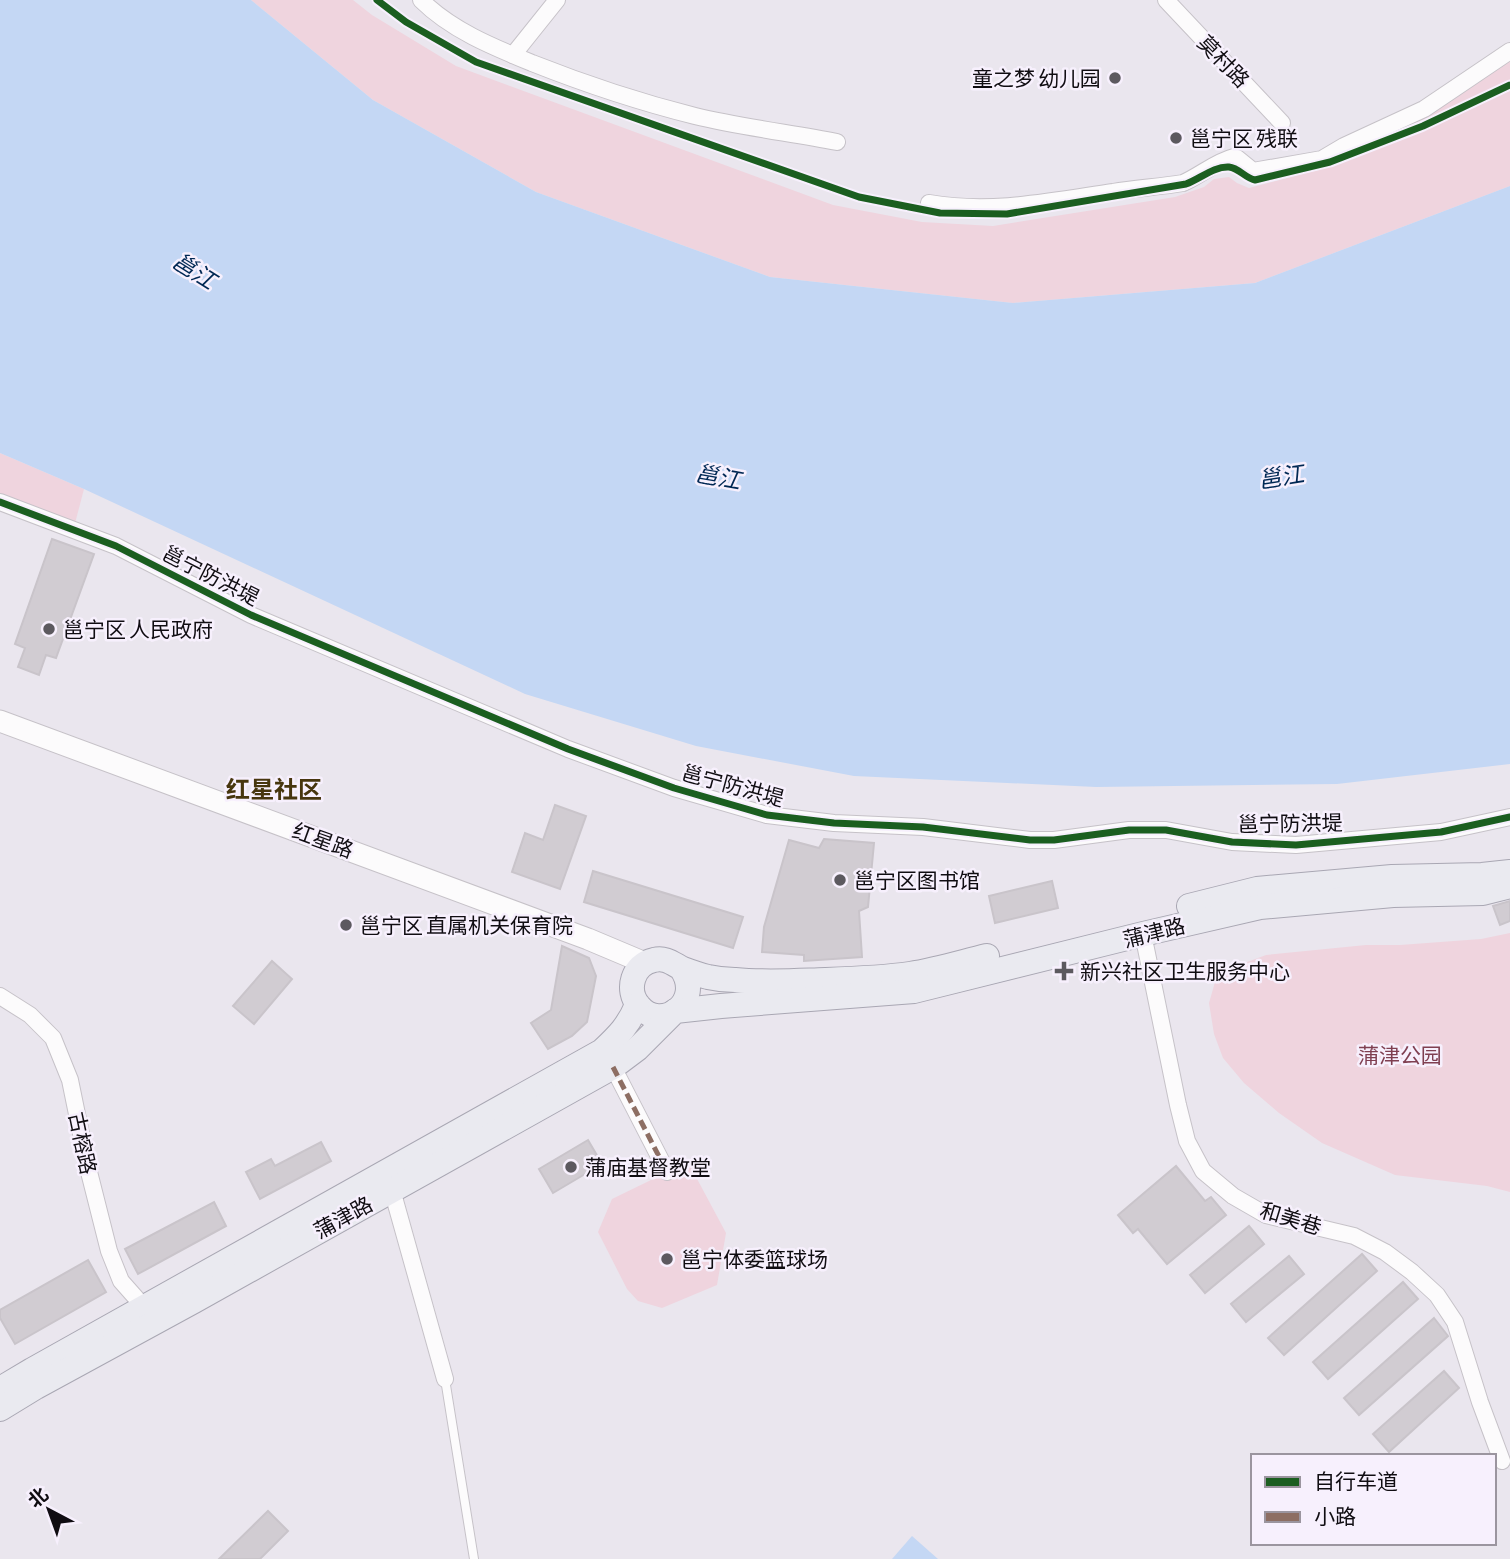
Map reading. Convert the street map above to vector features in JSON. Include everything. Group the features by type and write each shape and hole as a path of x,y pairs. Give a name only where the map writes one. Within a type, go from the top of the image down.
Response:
{"main road":[{"name":"红星路","path":"0,721 588,939 645,963"},
{"name":"蒲津路","path":"681,968 708,977 775,982 911,974 1257,889 1392,877 1510,872"},
{"name":"蒲津路","path":"0,1390 601,1051 629,1022 637,1005 659,1016 675,1011 721,1006 914,992 1260,906 1393,895 1483,893 1510,886"},
{"name":"蒲津路","path":"0,1409 612,1067 637,1049 686,999 686,975 681,968 664,959 645,963"},
{"path":"637,1005 631,987 633,978 645,963"}],"street":[{"path":"421,0 431,10 474,38 591,86 696,116 837,142"},
{"path":"513,55 557,0"},
{"name":"莫村路","path":"1166,0 1282,123"},
{"path":"929,203 967,207 1021,206 1183,183 1215,164 1234,158 1253,171 1315,161 1424,109 1510,51"},
{"name":"邕宁防洪堤","path":"0,502 116,546 251,615 568,749 674,789 767,815 834,823 923,827 1030,840 1129,830 1166,830 1232,842 1296,845 1441,832 1510,817"},
{"name":"和美巷","path":"1143,934 1184,1129 1203,1171 1233,1196 1266,1215 1354,1236 1385,1252 1437,1295 1455,1322 1502,1461"},
{"name":"古榕路","path":"0,996 30,1014 53,1038 70,1080 108,1251 121,1281 144,1307"},
{"path":"612,1067 667,1172"},
{"path":"392,1191 445,1379"}],"lane":[{"path":"445,1379 474,1559"}],"green space":[{"path":"251,0 353,0 372,15 456,66 833,205 922,222 993,226 1175,197 1204,187 1214,179 1229,177 1249,188 1330,167 1353,149 1431,113 1510,61 1510,186 1255,283 1013,303 770,277 536,192 373,100"},
{"path":"0,453 84,489 73,531 0,502"},
{"name":"蒲津公园","path":"1510,933 1510,1192 1487,1186 1395,1175 1322,1143 1279,1113 1244,1083 1223,1058 1214,1034 1209,1003 1215,982 1231,968 1266,955 1366,945 1481,939"},
{"name":"邕宁体委篮球场","path":"688,1162 726,1233 717,1285 662,1308 638,1301 627,1289 598,1232 612,1199"}],"water":[{"name":"邕江","path":"0,0 251,0 373,100 536,192 770,277 1013,303 1255,283 1510,186 1510,764 1337,784 1096,787 854,776 696,746 525,694 84,489 0,453"},
{"path":"912,1536 938,1559 892,1559"}],"building":[{"path":"52,539 94,554 56,658 46,655 39,675 18,667 25,648 15,644"},
{"path":"555,805 586,816 560,889 512,872 525,833 543,840"},
{"name":"邕宁区图书馆","path":"824,839 874,843 868,907 859,911 862,957 804,961 804,955 762,952 764,927 789,840 819,848"},
{"path":"593,871 743,917 733,948 584,902"},
{"path":"1052,881 1058,908 995,923 989,896"},
{"path":"1510,901 1510,921 1500,925 1493,906"},
{"path":"562,946 589,958 596,976 587,1022 572,1036 548,1049 531,1023 551,1010"},
{"path":"272,961 292,979 254,1024 233,1006"},
{"name":"蒲庙基督教堂","path":"588,1140 602,1164 553,1193 539,1169"},
{"path":"321,1142 331,1161 260,1199 246,1172 271,1159 275,1166"},
{"path":"1176,1166 1205,1201 1211,1197 1226,1215 1167,1264 1138,1229 1133,1233 1118,1215"},
{"path":"214,1202 226,1226 138,1274 125,1249"},
{"path":"1249,1226 1264,1244 1205,1293 1190,1275"},
{"path":"1362,1254 1377,1271 1284,1355 1268,1338"},
{"path":"1289,1256 1304,1274 1246,1322 1231,1304"},
{"path":"88,1260 106,1292 15,1344 0,1318 0,1310"},
{"path":"1403,1282 1418,1299 1328,1379 1313,1362"},
{"path":"1434,1318 1448,1336 1359,1415 1344,1398"},
{"path":"1444,1371 1459,1388 1389,1452 1373,1434"},
{"path":"268,1511 288,1531 260,1559 219,1559"}],"marked path":[{"path":"613,1067 667,1172"}],"cycle path":[{"path":"377,0 406,22 476,62 859,197 940,213 1007,214 1186,184 1223,167 1233,168 1255,180 1330,162 1423,126 1510,85"},
{"path":"0,502 116,546 251,615 568,749 674,788 767,815 834,823 923,827 1030,840 1054,840 1129,830 1166,830 1232,842 1296,845 1441,832 1510,817"}],"place":[{"name":"童之梦 幼儿园","path":"1115,78"},
{"name":"邕宁区 残联","path":"1176,138"},
{"name":"邕宁区 人民政府","path":"49,629"},
{"name":"邕宁区图书馆","path":"840,880"},
{"name":"邕宁区 直属机关保育院","path":"346,925"},
{"name":"新兴社区卫生服务中心","path":"1064,971"},
{"name":"蒲庙基督教堂","path":"571,1167"},
{"name":"邕宁体委篮球场","path":"667,1259"}],"district":[{"name":"红星社区","path":"274,789"}]}
